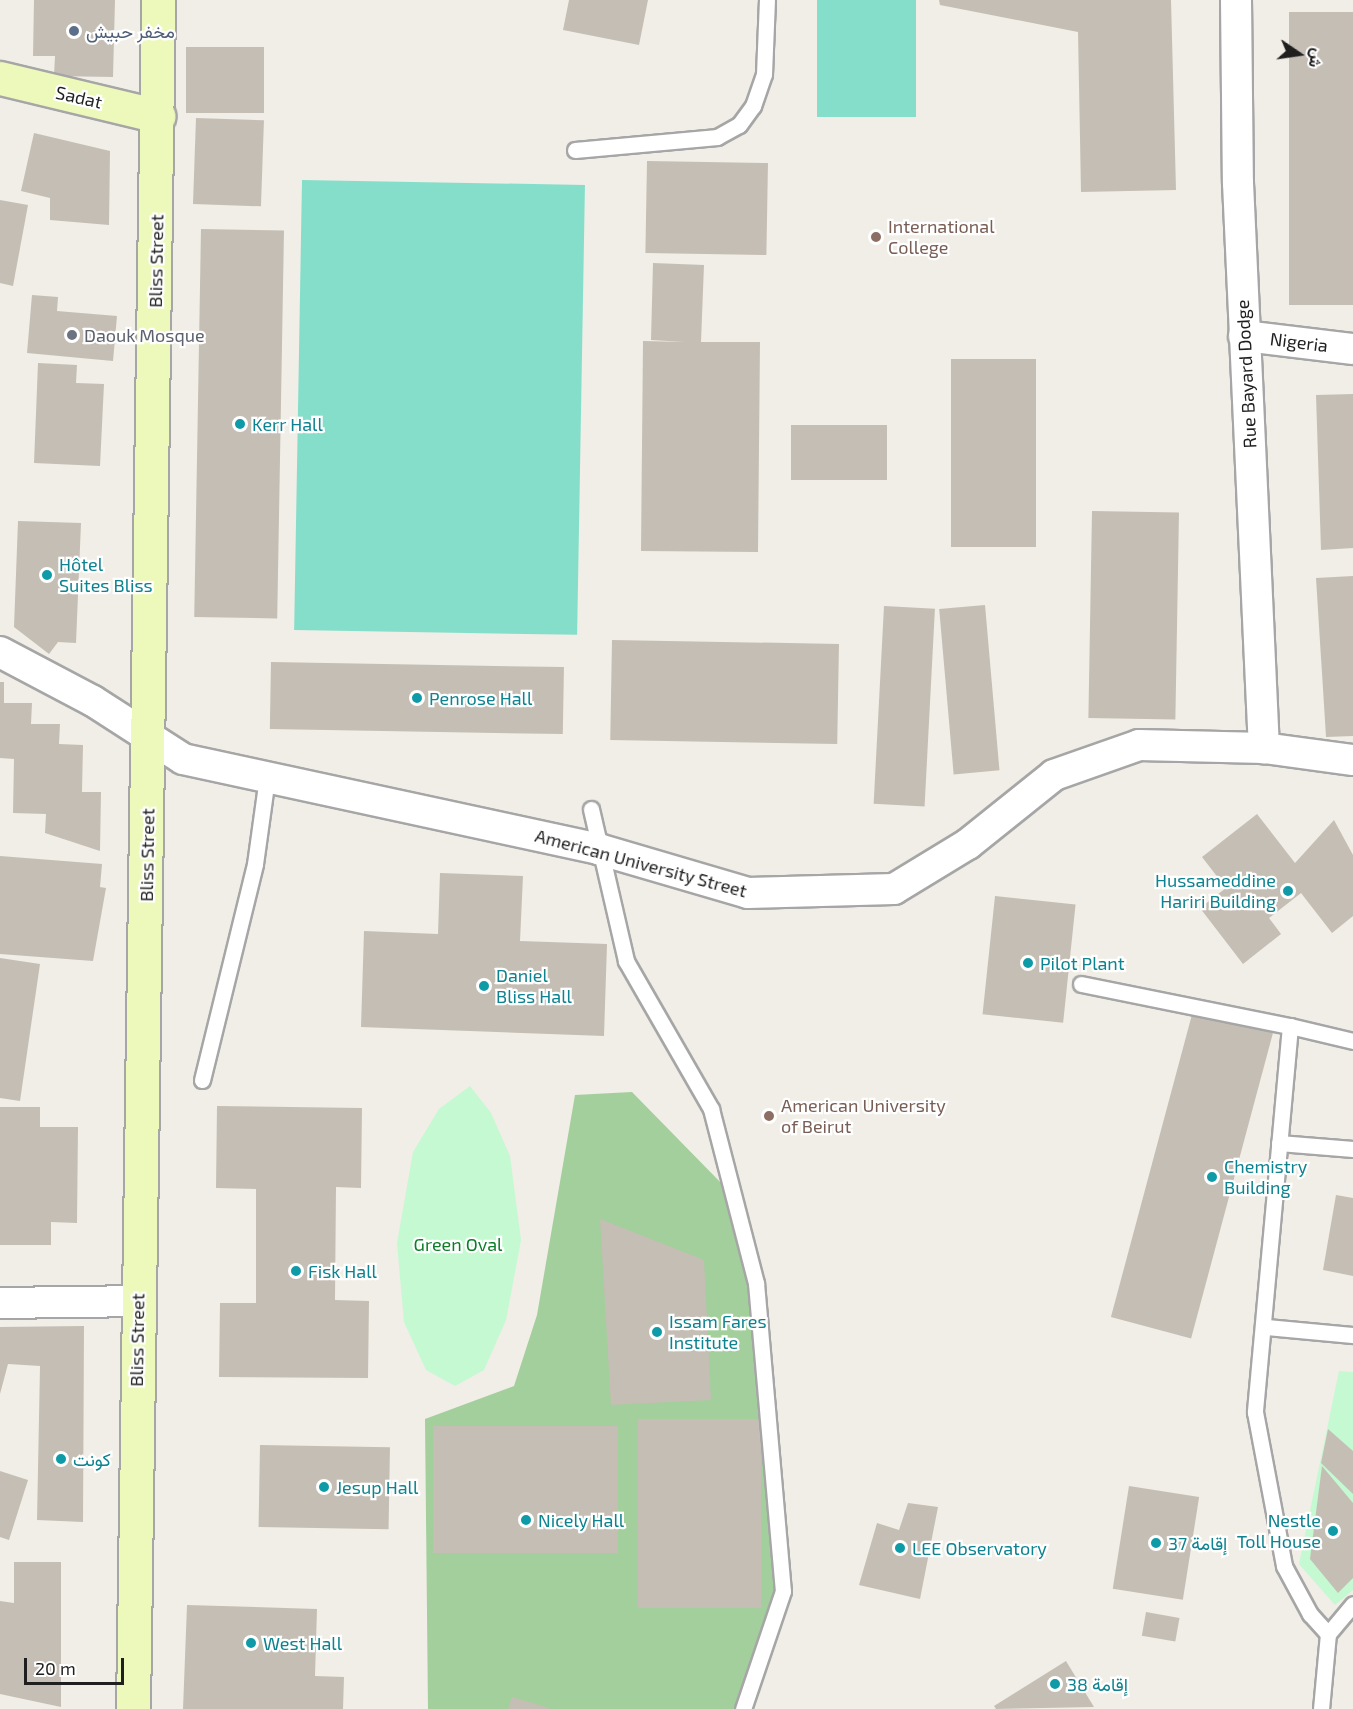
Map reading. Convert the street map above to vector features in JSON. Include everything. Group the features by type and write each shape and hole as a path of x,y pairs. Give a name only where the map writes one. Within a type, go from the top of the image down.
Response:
{"street":[{"name":"Bliss Street","path":"133,1709 137,1301 150,742 158,0"},
{"name":"Rue Bayard Dodge","path":"1236,0 1244,336 1264,748"},
{"name":"Sadat","path":"0,78 158,116"},
{"name":"Nigeria","path":"1244,336 1353,349"},
{"name":"American University Street","path":"0,652 93,701 150,742 183,759 598,849 748,893 894,889 968,844 1054,775 1139,745 1264,748 1353,760"},
{"path":"0,1303 137,1301"}],"lane":[{"path":"575,150 717,137 739,125 764,74 767,0"},
{"path":"201,1080 255,864 267,777"},
{"path":"591,809 598,849 626,961 711,1108 756,1283 783,1591 743,1709"},
{"path":"1081,984 1353,1041"},
{"path":"1290,1026 1266,1327 1255,1412 1277,1537 1299,1597 1328,1634"},
{"path":"1279,1143 1353,1149"},
{"path":"1266,1327 1353,1335"},
{"path":"1321,1709 1328,1634 1353,1604"}],"green space":[{"path":"817,0 916,0 916,117 817,117"},
{"path":"302,180 585,185 577,635 294,630"},
{"name":"Green Oval","path":"470,1086 491,1113 510,1156 521,1240 506,1320 484,1370 455,1386 426,1370 404,1322 397,1243 413,1152 439,1109"},
{"path":"632,1092 725,1187 749,1286 777,1590 734,1709 428,1709 425,1419 514,1386 537,1315 575,1095"},
{"path":"1339,1371 1353,1372 1353,1590 1335,1605 1299,1564"}],"building":[{"path":"34,0 115,0 113,77 54,76 55,56 33,56"},
{"path":"569,0 648,0 639,45 563,30"},
{"path":"939,0 1171,0 1176,190 1081,192 1078,32 940,5"},
{"path":"1289,12 1353,12 1353,305 1289,305"},
{"path":"186,47 264,47 264,113 186,113"},
{"path":"196,118 264,120 261,206 193,204"},
{"path":"34,133 110,151 109,225 50,220 50,198 21,191"},
{"path":"647,161 768,163 766,255 645,253"},
{"path":"0,200 28,205 13,286 0,283"},
{"name":"Kerr Hall","path":"201,229 284,230 277,618 194,617"},
{"path":"653,263 704,265 701,342 760,342 758,552 641,551 643,341 685,342 651,340"},
{"name":"Daouk Mosque","path":"32,295 58,297 57,311 117,316 113,361 27,353"},
{"path":"951,359 1036,359 1036,547 951,547"},
{"path":"38,363 77,365 76,383 104,384 100,466 34,463"},
{"path":"1353,394 1353,548 1321,550 1316,395"},
{"path":"791,425 887,425 887,480 791,480"},
{"path":"1092,511 1179,513 1175,719 1088,718"},
{"name":"Hôtel Suites Bliss","path":"18,521 81,523 76,643 58,642 49,654 14,627"},
{"path":"1353,576 1353,736 1326,737 1316,578"},
{"path":"985,605 999,770 954,774 939,609"},
{"path":"884,606 935,609 925,806 874,804"},
{"path":"612,640 839,644 837,744 610,740"},
{"name":"Penrose Hall","path":"271,662 564,667 563,734 270,729"},
{"path":"0,682 4,682 4,703 32,703 31,724 60,724 59,744 83,745 82,792 101,792 100,851 45,833 46,814 13,813 14,759 0,758"},
{"name":"Hussameddine Hariri Building","path":"1257,814 1295,863 1334,820 1353,855 1353,916 1332,933 1301,893 1269,918 1281,934 1243,964 1200,908 1226,888 1202,857"},
{"path":"0,856 102,864 100,887 106,888 93,961 0,954"},
{"name":"Daniel Bliss Hall","path":"440,873 523,876 520,941 607,944 604,1036 361,1027 364,931 438,934"},
{"name":"Pilot Plant","path":"995,896 1076,904 1063,1023 983,1014"},
{"path":"0,958 40,964 20,1101 0,1098"},
{"name":"Chemistry Building","path":"1194,1007 1274,1028 1191,1339 1111,1317"},
{"name":"Fisk Hall","path":"217,1106 362,1108 361,1188 336,1187 335,1300 369,1301 368,1378 219,1377 220,1303 256,1303 256,1189 216,1188"},
{"path":"0,1107 40,1107 40,1127 78,1127 77,1223 51,1222 51,1245 0,1245"},
{"path":"1336,1195 1353,1198 1353,1276 1323,1270"},
{"name":"Issam Fares Institute","path":"600,1219 704,1260 711,1400 611,1405"},
{"name":"كونت","path":"84,1326 83,1522 37,1520 40,1366 8,1364 0,1394 0,1327"},
{"name":"Nicely Hall","path":"638,1419 761,1419 761,1608 638,1608"},
{"name":"Nicely Hall","path":"433,1426 618,1426 618,1553 433,1553"},
{"path":"1328,1429 1353,1451 1353,1494 1321,1463"},
{"name":"Jesup Hall","path":"260,1445 390,1447 389,1529 259,1527"},
{"name":"Nestle Toll House","path":"1322,1466 1353,1503 1353,1578 1338,1593 1310,1559"},
{"path":"0,1471 28,1480 9,1540 0,1537"},
{"name":"إقامة 37","path":"1129,1486 1199,1497 1183,1600 1113,1589"},
{"name":"LEE Observatory","path":"908,1503 938,1507 920,1599 859,1585 877,1523 899,1530"},
{"path":"14,1562 61,1562 61,1707 0,1694 0,1601 14,1603"},
{"name":"West Hall","path":"187,1605 317,1609 315,1676 344,1677 343,1709 183,1709"},
{"path":"1146,1612 1179,1618 1175,1642 1142,1636"},
{"name":"إقامة 38","path":"1066,1661 1094,1707 996,1709 994,1706"},
{"path":"512,1697 549,1708 508,1709"}],"place":[{"name":"مخفر حبيش","path":"74,31"},
{"name":"International College","path":"876,237"},
{"name":"Daouk Mosque","path":"72,335"},
{"name":"Kerr Hall","path":"240,424"},
{"name":"Hôtel Suites Bliss","path":"47,575"},
{"name":"Penrose Hall","path":"417,698"},
{"name":"Hussameddine Hariri Building","path":"1288,891"},
{"name":"Pilot Plant","path":"1028,963"},
{"name":"Daniel Bliss Hall","path":"484,986"},
{"name":"American University of Beirut","path":"769,1116"},
{"name":"Chemistry Building","path":"1212,1177"},
{"name":"Fisk Hall","path":"296,1271"},
{"name":"Issam Fares Institute","path":"657,1332"},
{"name":"كونت","path":"61,1459"},
{"name":"Jesup Hall","path":"324,1487"},
{"name":"Nicely Hall","path":"526,1520"},
{"name":"Nestle Toll House","path":"1333,1531"},
{"name":"إقامة 37","path":"1156,1543"},
{"name":"LEE Observatory","path":"900,1548"},
{"name":"West Hall","path":"251,1643"},
{"name":"إقامة 38","path":"1055,1684"}]}
